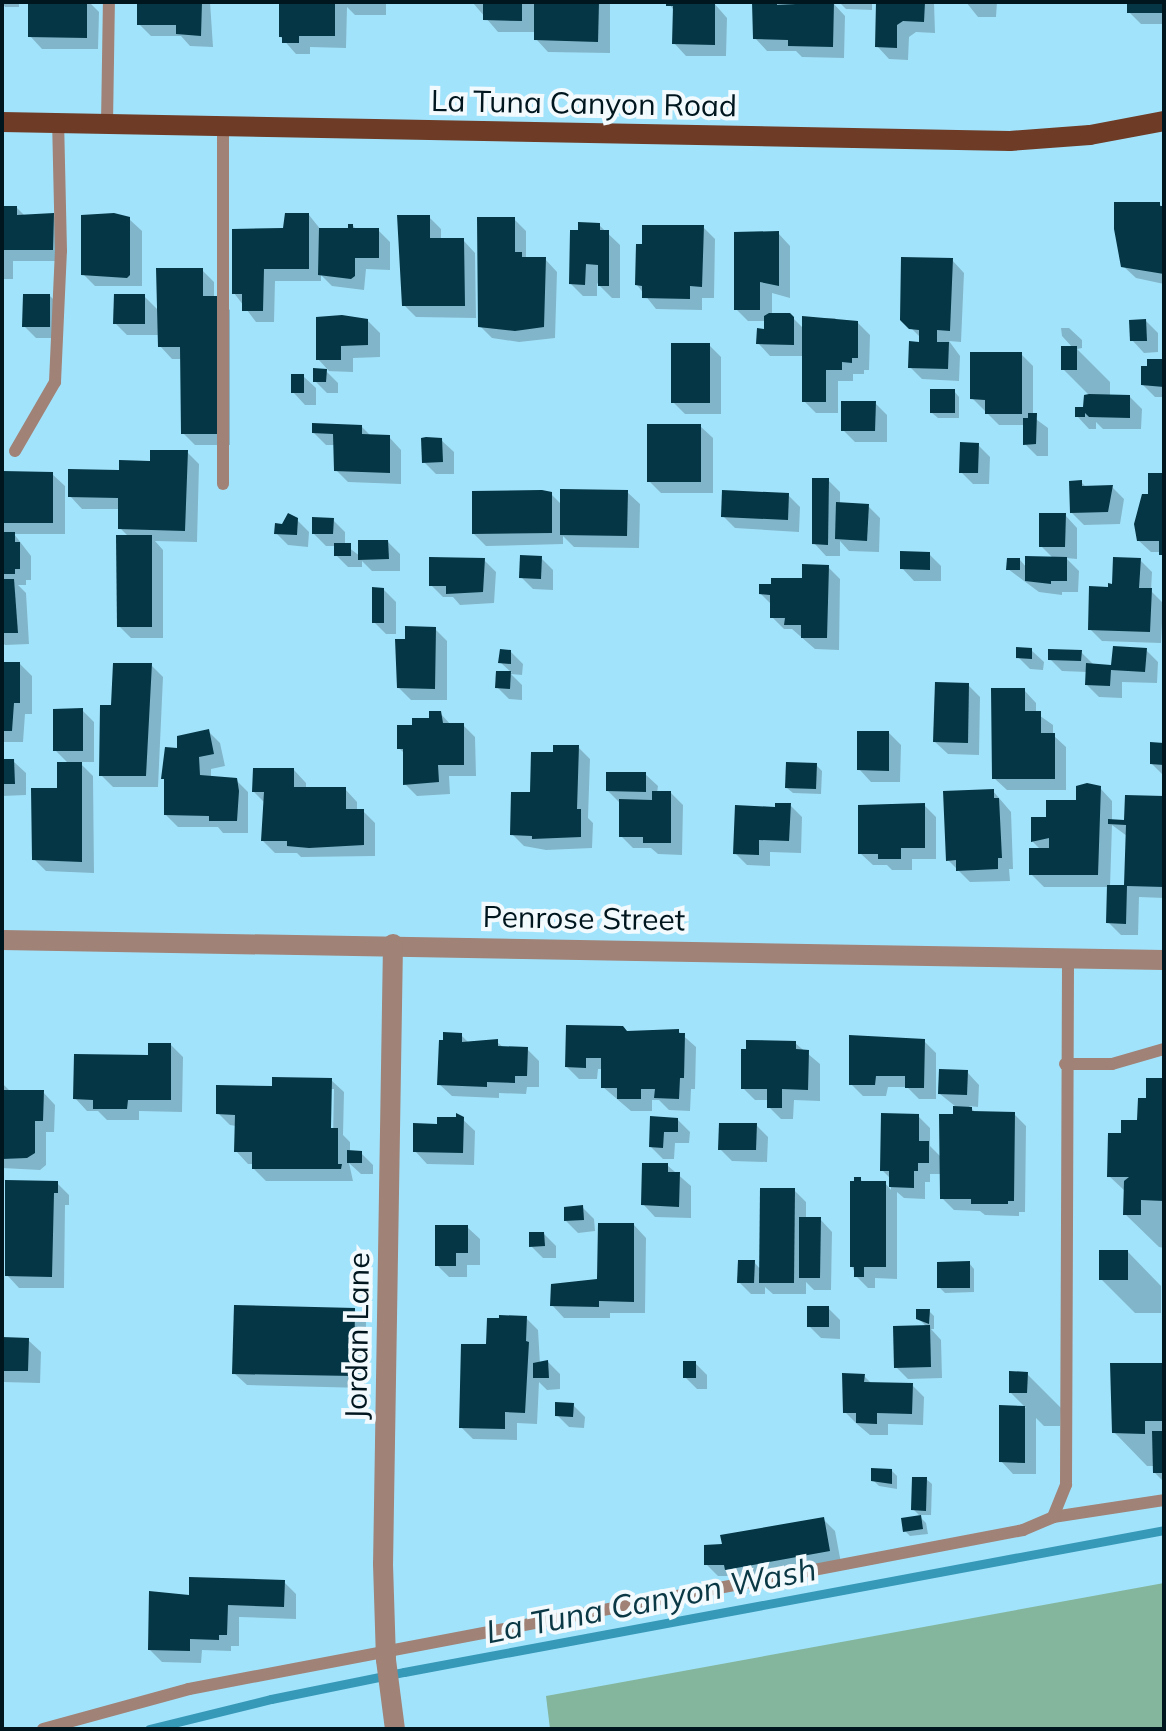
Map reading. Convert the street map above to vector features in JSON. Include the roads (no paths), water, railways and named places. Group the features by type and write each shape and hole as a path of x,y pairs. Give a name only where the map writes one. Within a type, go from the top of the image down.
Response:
{"main road":[{"name":"La Tuna Canyon Road","path":"2,122 1010,141 1090,135 1164,121"}],"street":[{"name":"Penrose Street","path":"2,940 393,944 1164,960"},
{"name":"Jordan Lane","path":"393,944 383,1564 386,1655 395,1729"}],"lane":[{"path":"107,124 109,2"},
{"path":"15,451 55,382 61,251 58,123"},
{"path":"223,127 223,484"},
{"path":"1053,1517 1066,1485 1065,1064 1068,957"},
{"path":"1065,1064 1112,1064 1164,1049"},
{"path":"43,1729 189,1689 386,1655 1023,1530 1053,1517 1164,1500"}],"waterway":[{"name":"La Tuna Canyon Wash","path":"149,1729 271,1699 404,1672 1164,1530"}]}
